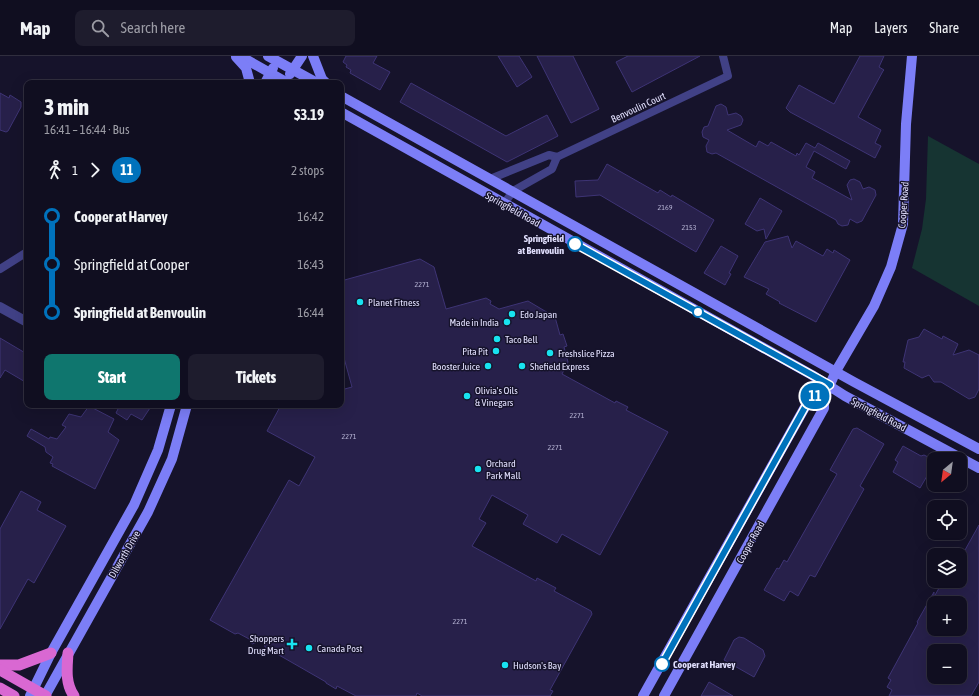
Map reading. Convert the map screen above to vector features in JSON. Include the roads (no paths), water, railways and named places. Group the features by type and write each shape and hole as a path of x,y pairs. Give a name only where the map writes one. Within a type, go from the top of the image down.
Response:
{"highway":[{"path":"0,665 19,665 52,653"},
{"path":"68,653 67,673 69,687 74,696"},
{"path":"0,670 32,693 46,696"},
{"path":"0,688 14,696"}],"main road":[{"path":"235,56 246,68 249,80"},
{"path":"240,56 281,80"},
{"path":"288,80 302,56"},
{"path":"313,56 320,75 324,80"},
{"name":"Cooper Road","path":"664,696 824,408 824,398 836,371 874,306 891,267 903,224 906,124 912,56"},
{"path":"266,80 276,58 293,70 311,80"},
{"name":"Springfield Road","path":"344,98 979,449"},
{"name":"Springfield Road","path":"344,114 830,385 845,396 979,468"},
{"name":"Cooper Road","path":"643,696 809,400 830,385"},
{"name":"Dilworth Drive","path":"32,693 52,653 134,505 158,450 170,408"},
{"name":"Dilworth Drive","path":"46,696 68,653 148,512 172,459 186,408"}],"street":[{"name":"Benvoulin Court","path":"490,178 549,155 557,157 728,76 723,56"},
{"name":"Benvoulin Court","path":"504,204 513,191 552,169 557,157"},
{"path":"0,269 24,254"},
{"path":"0,307 24,320"}],"place":[{"name":"Springfield at Benvoulin","path":"575,244"},
{"name":"Planet Fitness","path":"360,302"},
{"name":"Edo Japan","path":"512,314"},
{"name":"Made in India","path":"507,322"},
{"name":"Taco Bell","path":"497,339"},
{"name":"Pita Pit","path":"496,351"},
{"name":"Freshslice Pizza","path":"550,353"},
{"name":"Booster Juice","path":"488,366"},
{"name":"Shefield Express","path":"522,366"},
{"name":"Olivia's Oils & Vinegars","path":"467,396"},
{"name":"Orchard Park Mall","path":"478,469"},
{"name":"Shoppers Drug Mart","path":"292,644"},
{"name":"Canada Post","path":"309,648"},
{"name":"Cooper at Harvey","path":"662,664"},
{"name":"Hudson's Bay","path":"505,665"}]}
